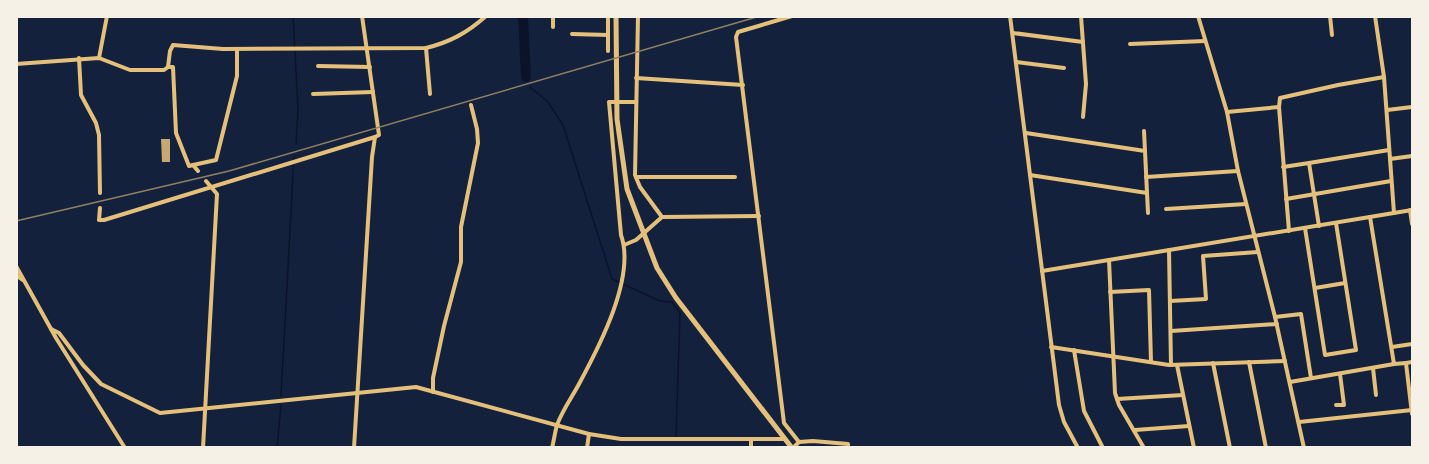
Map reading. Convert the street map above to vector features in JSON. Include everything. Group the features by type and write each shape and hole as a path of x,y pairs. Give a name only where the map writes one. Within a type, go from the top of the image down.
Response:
{"main road":[{"path":"616,16 617,119 627,189 657,268 676,298 792,447"}],"street":[{"path":"99,58 107,16"},
{"path":"100,208 99,220 104,220 379,135 362,16"},
{"path":"168,67 173,45 237,49 426,48 456,39 471,30 486,16"},
{"path":"553,16 553,27"},
{"path":"608,16 609,51"},
{"path":"638,16 636,177 662,217"},
{"path":"792,16 738,32 736,37 784,423 799,442"},
{"path":"1010,16 1060,411 1078,447"},
{"path":"1081,16 1086,84 1083,117"},
{"path":"1198,16 1227,112 1238,171 1277,324 1304,447"},
{"path":"1330,16 1332,35"},
{"path":"1375,16 1384,77 1394,213"},
{"path":"1013,33 1083,42"},
{"path":"572,34 608,36"},
{"path":"1130,44 1205,41"},
{"path":"426,48 430,94"},
{"path":"16,64 99,58 130,70 164,70 173,67 176,133 189,166 216,160 237,76 237,49"},
{"path":"80,58 81,95 96,123 99,135 100,193"},
{"path":"1016,62 1064,68"},
{"path":"318,66 370,67"},
{"path":"1289,231 1280,98 1384,77"},
{"path":"636,78 743,84"},
{"path":"313,94 373,92"},
{"path":"552,447 557,425 599,346 620,288 624,245 621,235 609,102 636,102"},
{"path":"433,392 436,364 461,262 461,227 478,143 471,105"},
{"path":"1227,112 1279,107"},
{"path":"1387,110 1413,107"},
{"path":"1144,131 1148,213"},
{"path":"1025,133 1145,151"},
{"path":"354,447 367,227 375,137"},
{"path":"1283,167 1389,150"},
{"path":"1390,159 1413,156"},
{"path":"1309,163 1319,226"},
{"path":"193,165 198,171"},
{"path":"1146,177 1238,171"},
{"path":"1030,175 1147,193"},
{"path":"636,177 735,177"},
{"path":"203,447 217,194 206,181"},
{"path":"1286,199 1391,181"},
{"path":"1166,209 1246,204"},
{"path":"1042,271 1411,210 1413,224"},
{"path":"624,245 644,234 662,217 759,216"},
{"path":"1370,217 1394,364"},
{"path":"1305,228 1326,355 1346,352 1356,350 1336,223"},
{"path":"1169,250 1171,365"},
{"path":"1170,301 1206,299 1203,256 1258,252"},
{"path":"1109,260 1117,399 1144,447"},
{"path":"16,266 51,329 125,447"},
{"path":"16,275 24,280"},
{"path":"1314,288 1345,283"},
{"path":"1110,292 1149,290 1151,362"},
{"path":"1275,317 1301,314 1311,378"},
{"path":"1171,331 1277,324"},
{"path":"51,329 59,333 89,373 108,388 160,413 416,387 589,434 621,439 786,439"},
{"path":"1392,347 1413,344"},
{"path":"1051,347 1171,365 1285,361"},
{"path":"1074,350 1084,411 1103,447"},
{"path":"1249,362 1266,447"},
{"path":"1290,382 1413,362"},
{"path":"1213,363 1230,447"},
{"path":"1299,422 1412,412 1406,363"},
{"path":"1177,365 1194,447"},
{"path":"1372,368 1376,395"},
{"path":"1336,405 1344,405 1340,374"},
{"path":"1117,399 1183,395"},
{"path":"1135,430 1189,426"},
{"path":"587,447 589,434"},
{"path":"751,440 751,447"},
{"path":"792,447 799,442 813,441 848,444 848,447"}],"building":[{"path":"161,139 170,139 170,162 162,162"}],"waterway":[{"path":"293,16 298,109 296,144"},
{"path":"523,16 526,77"},
{"path":"530,87 548,102 563,125 612,279 660,301 672,302 680,313 676,437"},
{"path":"281,396 294,156"},
{"path":"277,448 281,405"}],"railway":[{"path":"16,221 229,171 760,16"}]}
